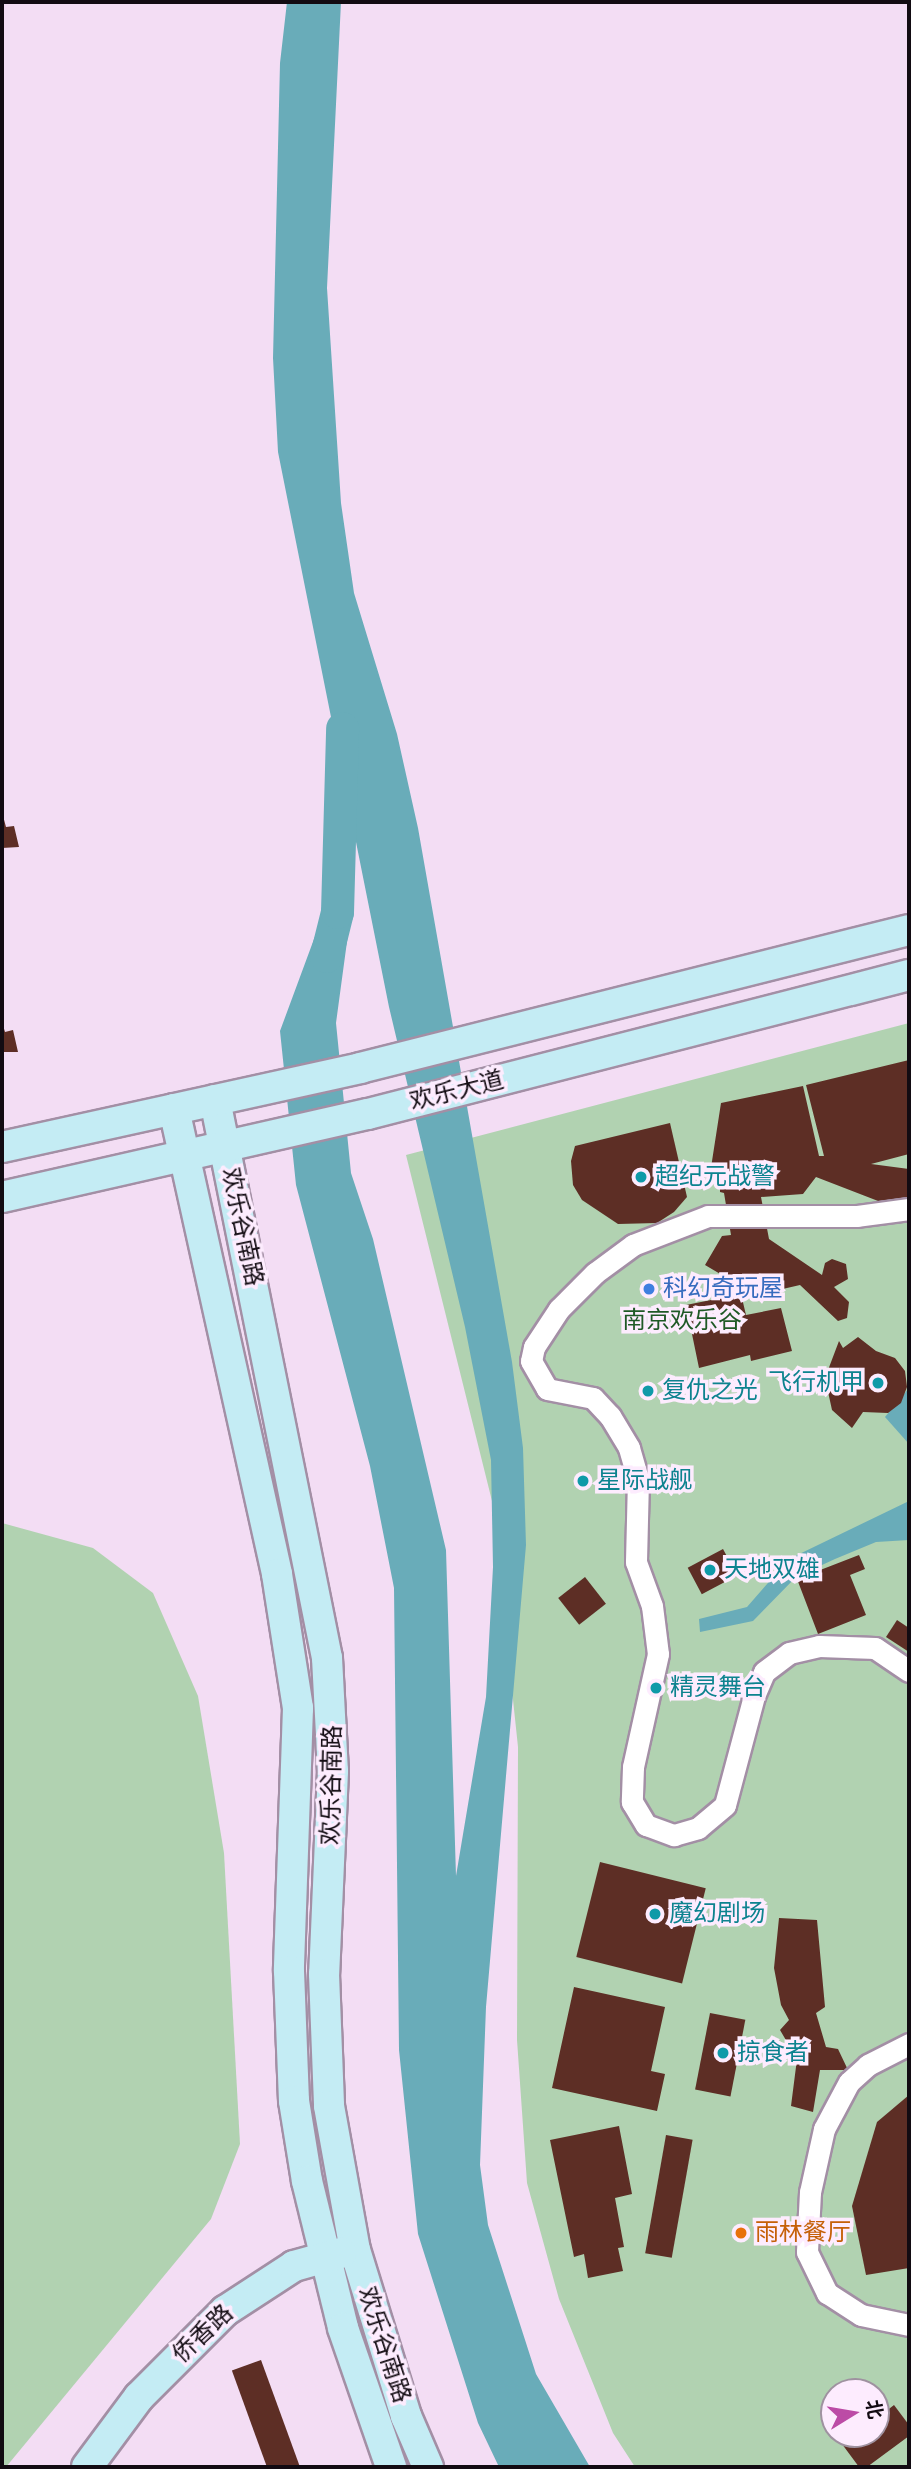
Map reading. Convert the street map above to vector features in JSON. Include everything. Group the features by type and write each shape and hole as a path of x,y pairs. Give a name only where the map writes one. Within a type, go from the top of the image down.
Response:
{"street":[{"name":"欢乐大道","path":"2,1147 360,1068 909,930"},
{"name":"欢乐大道","path":"4,1197 368,1114 909,975"},
{"path":"712,981 728,987 736,997 732,1012 718,1024"},
{"path":"418,1054 398,1069 396,1082 404,1093 426,1099"},
{"name":"欢乐谷南路","path":"215,1100 327,1658 333,1771 324,2047 329,2106 355,2250 406,2416 428,2467"},
{"name":"欢乐谷南路","path":"174,1109 277,1574 298,1708 289,1970 294,2101 323,2257 391,2467"},
{"path":"2,1154 15,1167 15,1180 4,1197"},
{"path":"909,1209 858,1216 708,1216 633,1245 595,1273 559,1310 534,1346 531,1361 547,1389 593,1398 610,1416 629,1448 638,1479 636,1562 652,1606 658,1654 633,1767 632,1802 646,1825 674,1835 698,1828 725,1805 754,1696 764,1672 789,1653 819,1646 875,1648 909,1671"},
{"path":"909,2043 849,2082 824,2129 810,2192 807,2252 827,2293 861,2315 909,2325"},
{"path":"291,2044 300,2063 309,2065 324,2047"},
{"name":"侨香路","path":"87,2467 139,2397 225,2311 269,2279 323,2257 355,2250"}],"green space":[{"name":"南京欢乐谷","path":"909,1023 909,2467 635,2467 613,2433 559,2299 527,2183 517,2040 518,1747 492,1501 406,1155"},
{"path":"2,1523 93,1548 153,1593 198,1696 224,1853 240,2144 211,2219 6,2467 2,2467"}],"water":[{"path":"287,2 341,2 327,288 341,503 354,593 397,734 418,828 512,1362 523,1448 526,1545 486,2007 480,2165 488,2225 536,2374 590,2467 499,2467 478,2423 418,2234 399,2050 394,1588 370,1466 296,1185 280,1031 324,912 351,912 336,1023 351,1173 373,1239 446,1550 456,1876 486,1697 493,1567 491,1460 465,1327 389,1007 278,452 273,358 280,63"},
{"path":"909,1388 909,1444 885,1417"},
{"path":"909,1501 909,1540 876,1542 835,1559 796,1577 753,1621 700,1632 699,1619 747,1607 789,1559"}],"building":[{"path":"2,812 6,827 14,826 19,847 2,848"},
{"path":"2,1022 5,1032 13,1030 18,1052 2,1052"},
{"path":"909,1060 909,1154 871,1164 909,1169 909,1219 905,1220 904,1211 816,1177 803,1194 761,1197 769,1239 822,1275 825,1263 832,1259 846,1264 848,1279 834,1287 849,1302 847,1318 838,1321 800,1285 756,1295 705,1265 722,1236 731,1235 724,1193 720,1192 720,1175 710,1174 721,1103 803,1086 819,1156 824,1156 806,1085"},
{"path":"670,1123 687,1197 674,1212 657,1223 618,1224 582,1200 573,1185 571,1161 575,1146"},
{"path":"741,1294 746,1315 781,1308 792,1351 751,1361 750,1355 699,1368 686,1305"},
{"path":"858,1337 876,1351 895,1358 905,1371 907,1387 901,1403 888,1413 863,1412 852,1428 832,1410 825,1378 839,1341 843,1348"},
{"path":"723,1549 737,1575 702,1594 688,1568"},
{"path":"859,1555 865,1569 850,1575 866,1615 818,1634 797,1579"},
{"path":"585,1577 606,1604 579,1625 558,1598"},
{"path":"897,1620 909,1628 909,1652 886,1637"},
{"path":"600,1862 706,1888 682,1983 576,1957"},
{"path":"779,1918 817,1920 825,2007 816,2013 826,2047 838,2049 848,2070 820,2070 813,2112 791,2106 797,2059 780,2030 789,2020 781,2005 774,1968"},
{"path":"574,1987 665,2007 651,2071 665,2074 657,2111 552,2088"},
{"path":"710,2013 745,2020 730,2096 695,2090"},
{"path":"909,2095 909,2268 866,2275 852,2206 877,2122"},
{"path":"619,2126 632,2194 615,2198 624,2247 618,2248 623,2271 588,2278 584,2254 574,2257 550,2140"},
{"path":"666,2135 693,2140 672,2258 645,2253"},
{"path":"261,2360 300,2467 267,2467 232,2371"},
{"path":"894,2405 909,2425 909,2436 867,2467 859,2467 845,2448 890,2448 890,2408"}],"waterway":[{"path":"326,956 337,912 342,728"}],"place":[{"name":"超纪元战警","path":"641,1177"},
{"name":"科幻奇玩屋","path":"649,1289"},
{"name":"飞行机甲","path":"878,1383"},
{"name":"复仇之光","path":"648,1391"},
{"name":"星际战舰","path":"583,1481"},
{"name":"天地双雄","path":"710,1570"},
{"name":"精灵舞台","path":"656,1688"},
{"name":"魔幻剧场","path":"655,1914"},
{"name":"掠食者","path":"723,2053"},
{"name":"雨林餐厅","path":"741,2233"}]}
